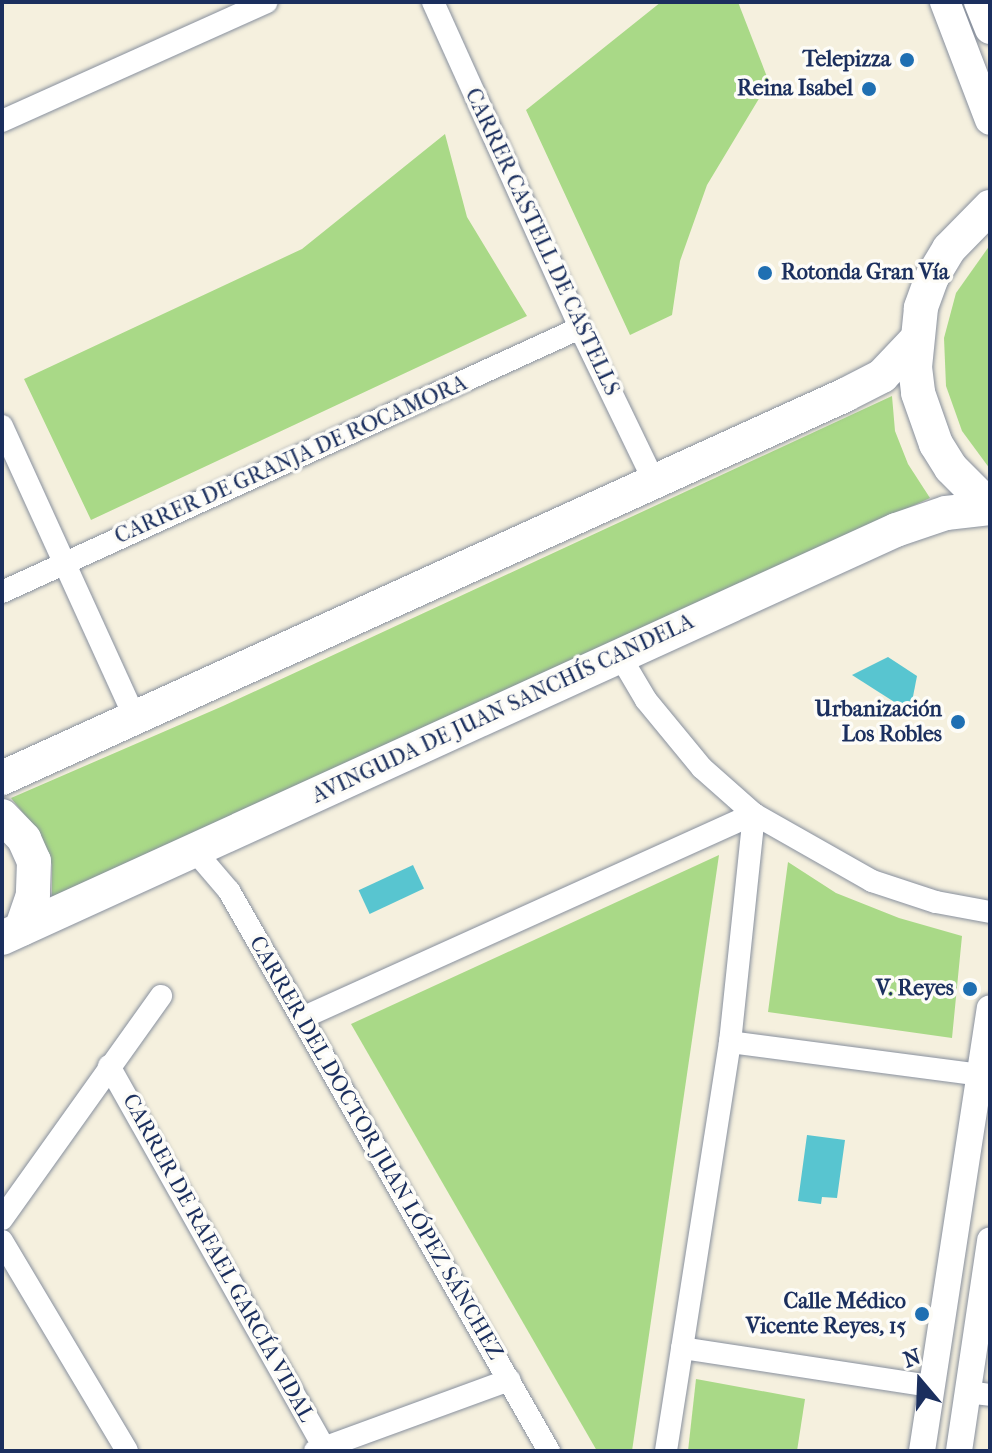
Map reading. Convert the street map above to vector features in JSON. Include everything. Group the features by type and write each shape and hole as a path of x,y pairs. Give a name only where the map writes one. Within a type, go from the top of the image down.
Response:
{"main road":[{"path":"945,2 990,120"},
{"path":"979,2 990,29"},
{"path":"990,207 949,249 932,277 921,308 916,340 918,393 936,444 951,468 990,507"},
{"path":"2,778 882,376 916,340"},
{"name":"AVINGUDA DE JUAN SANCHÍS CANDELA","path":"12,934 896,530 946,513 990,507"},
{"name":"AVINGUDA DE JUAN SANCHÍS CANDELA","path":"2,816 24,839 34,861 33,895 12,934"}],"street":[{"path":"2,121 267,2"},
{"name":"CARRER CASTELL DE CASTELLS","path":"433,2 580,328 654,481"},
{"name":"CARRER DE GRANJA DE ROCAMORA","path":"2,592 580,328"},
{"path":"2,426 135,718"},
{"path":"620,656 646,700 702,768 754,814 872,881 936,902 990,912"},
{"path":"302,1018 754,814"},
{"path":"666,1451 730,1042 754,814"},
{"name":"CARRER DEL DOCTOR JUAN LÓPEZ SÁNCHEZ","path":"194,850 229,891 549,1451"},
{"path":"2,1219 161,996"},
{"path":"922,1451 990,1008"},
{"path":"730,1042 981,1075"},
{"name":"CARRER DE RAFAEL GARCÍA VIDAL","path":"109,1066 322,1450"},
{"path":"959,1451 979,1393 990,1240"},
{"path":"2,1241 127,1451"},
{"path":"682,1348 931,1386"},
{"path":"322,1450 509,1380"}],"green space":[{"path":"661,2 738,2 769,82 707,185 680,261 672,315 630,335 526,110"},
{"path":"445,134 467,217 527,316 91,520 24,379 302,249"},
{"path":"990,245 990,469 962,431 946,386 944,338 956,293"},
{"path":"892,396 895,431 908,464 930,498 52,897 52,865 41,835 11,798 223,706"},
{"path":"719,855 632,1451 597,1451 351,1024"},
{"path":"788,862 836,893 899,918 962,936 952,1038 768,1012"},
{"path":"696,1379 805,1399 797,1451 688,1451"}],"water":[{"path":"888,657 917,676 910,712 852,675"},
{"path":"413,865 424,889 370,914 359,890"},
{"path":"807,1135 845,1140 837,1198 822,1197 821,1204 798,1201"}],"place":[{"name":"Telepizza","path":"907,60"},
{"name":"Reina Isabel","path":"869,89"},
{"name":"Rotonda Gran Vía","path":"765,273"},
{"name":"Urbanización Los Robles","path":"958,722"},
{"name":"V. Reyes","path":"970,989"},
{"name":"Calle Médico Vicente Reyes, 15","path":"922,1314"}]}
